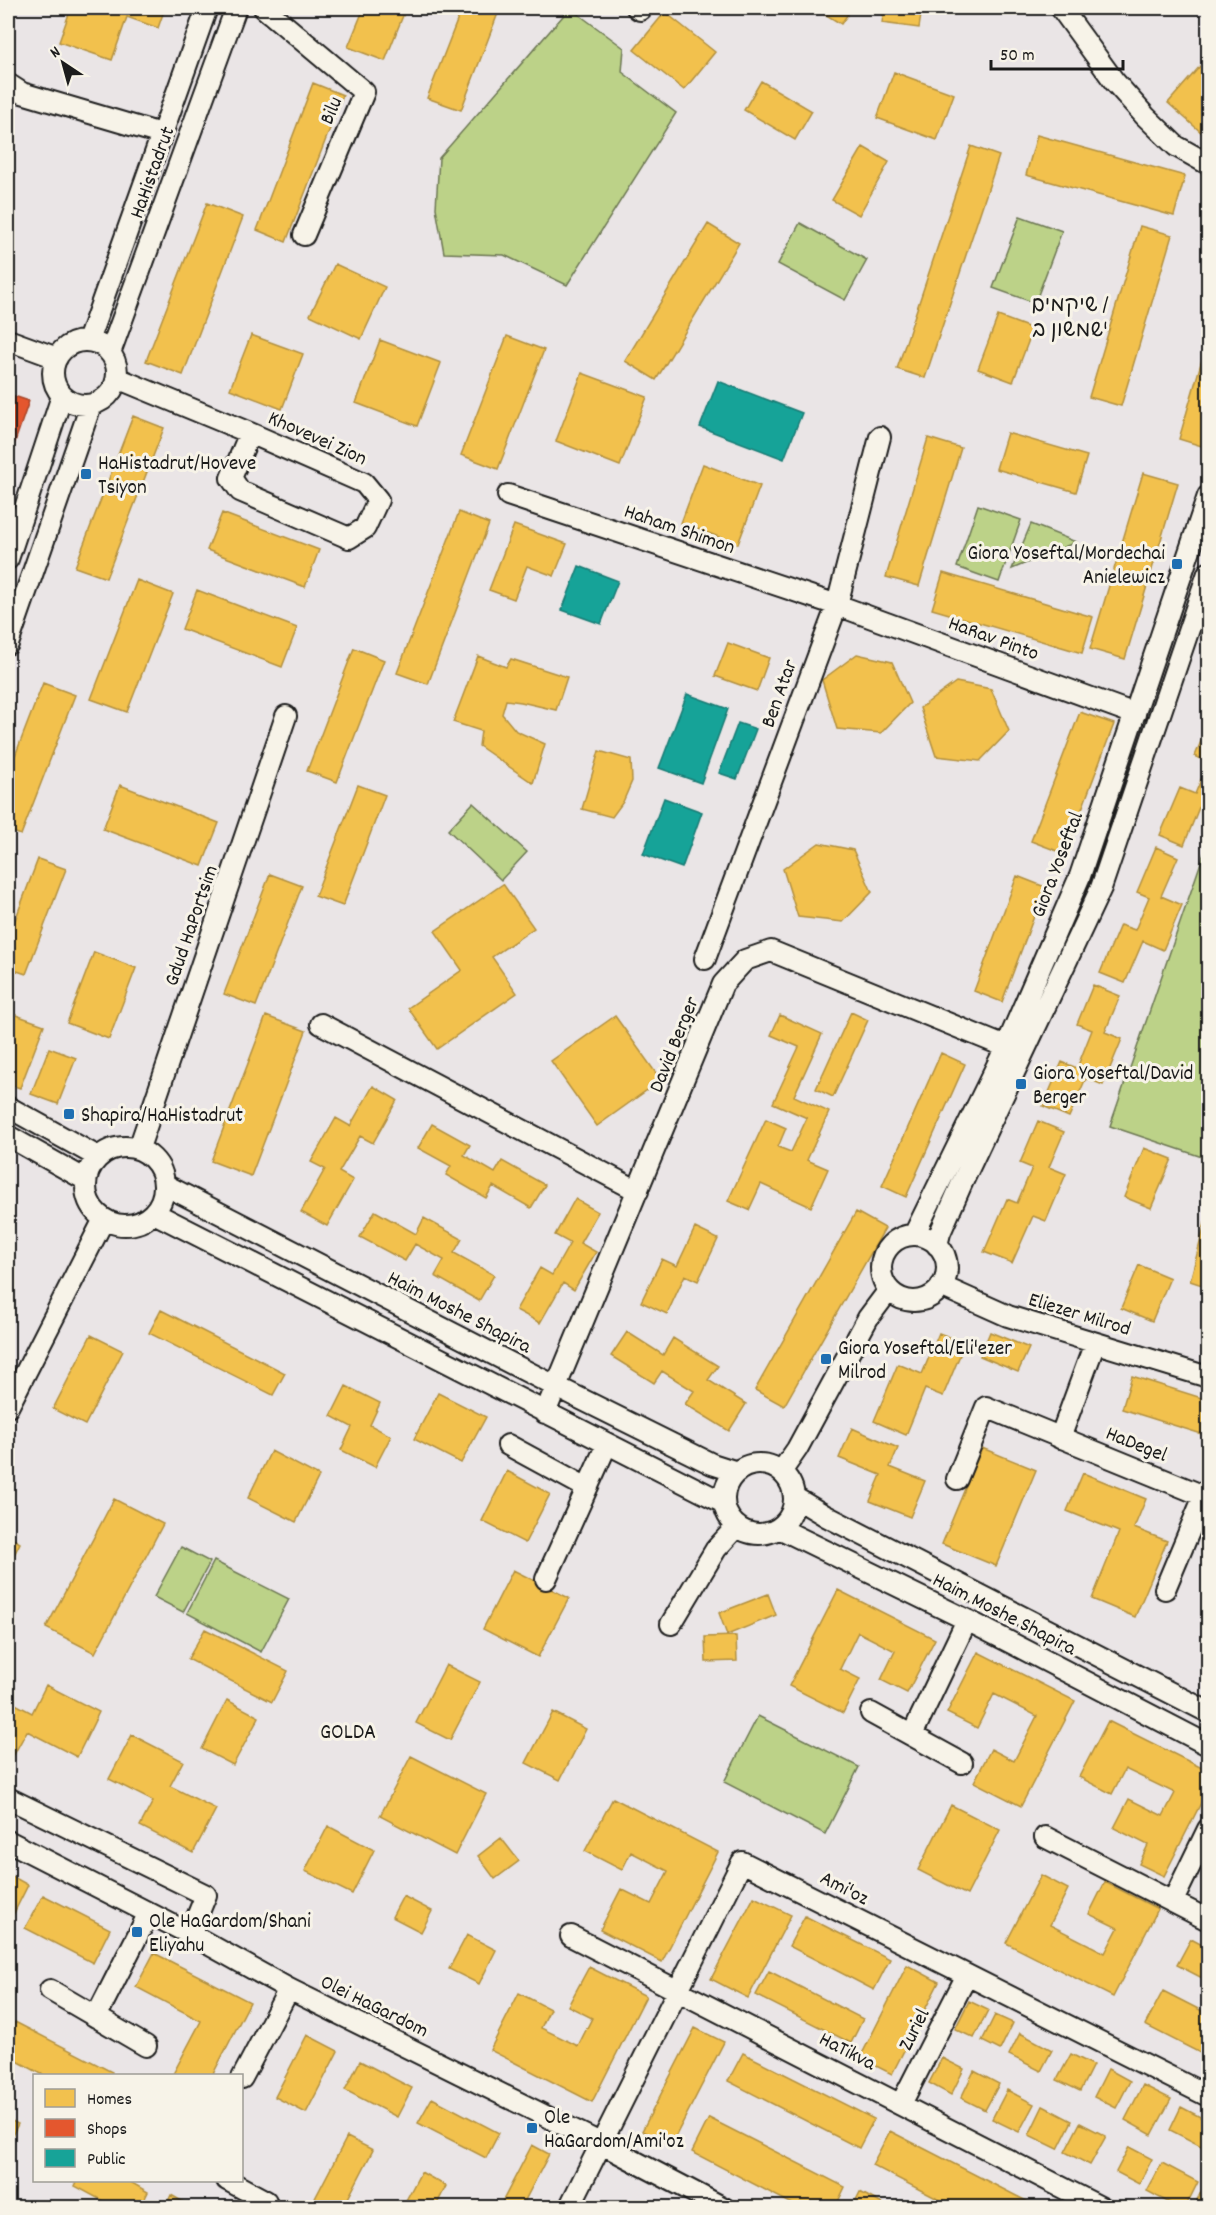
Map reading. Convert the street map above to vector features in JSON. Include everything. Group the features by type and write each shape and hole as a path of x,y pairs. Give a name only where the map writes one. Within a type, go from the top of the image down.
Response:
{"street":[{"name":"HaHistadrut","path":"88,341 207,8"},
{"name":"HaHistadrut","path":"110,353 236,8"},
{"name":"Bilu","path":"264,8 364,92 304,235"},
{"path":"637,8 640,10 642,8"},
{"path":"1061,8 1114,81 1145,116 1176,146 1209,164"},
{"path":"8,84 22,93 161,134"},
{"path":"8,340 57,358"},
{"path":"88,341 104,347 110,353 115,360 117,378 108,396 91,405 81,405 62,396 54,382 54,366 57,358 70,345 88,341"},
{"name":"Khovevei Zion","path":"117,378 250,433 364,483 378,500 365,528 349,538 240,491 231,478 250,433"},
{"path":"8,559 62,396"},
{"path":"8,644 91,405"},
{"name":"Ben Atar","path":"705,959 837,605 880,438"},
{"name":"Haham Shimon","path":"508,495 837,605"},
{"name":"Giora Yoseftal","path":"914,1235 1006,1047 1080,876 1209,496"},
{"path":"937,1245 962,1183 1101,888 1209,573"},
{"name":"HaRav Pinto","path":"837,605 1136,714"},
{"name":"Gdud HaPortsim","path":"139,1148 286,716"},
{"name":"David Berger","path":"545,1413 723,984 745,960 771,951 1006,1047"},
{"path":"321,1024 638,1191"},
{"path":"8,1107 98,1157"},
{"path":"8,1136 86,1180"},
{"path":"117,1147 139,1148 158,1163 165,1185 162,1200 154,1213 146,1220 124,1226 104,1219 95,1212 89,1202 86,1180 88,1171 98,1157 117,1147"},
{"name":"Haim Moshe Shapira","path":"165,1185 557,1387 712,1464 737,1472"},
{"path":"154,1213 724,1503"},
{"path":"8,1407 104,1219"},
{"path":"914,1235 922,1236 937,1245 943,1252 947,1269 941,1286 935,1293 926,1299 917,1301 906,1300 890,1290 881,1271 886,1250 893,1242 914,1235"},
{"name":"Eliezer Milrod","path":"941,1286 1008,1316 1209,1377"},
{"path":"781,1472 797,1449 868,1318 890,1290"},
{"path":"1060,1438 1095,1343"},
{"name":"HaDegel","path":"957,1479 986,1407 1204,1496 1165,1589"},
{"path":"546,1579 607,1444"},
{"path":"508,1445 587,1488"},
{"path":"754,1464 764,1464 781,1472 787,1479 794,1497 790,1514 779,1528 762,1534 744,1531 730,1520 724,1503 726,1486 737,1472 754,1464"},
{"name":"Haim Moshe Shapira","path":"794,1497 826,1516 1209,1712"},
{"path":"671,1624 716,1549 737,1526"},
{"name":"Haim Moshe Shapira","path":"779,1528 968,1620 1209,1745"},
{"path":"912,1735 968,1620"},
{"path":"871,1713 962,1763"},
{"path":"8,1798 206,1895 190,1934"},
{"path":"1173,1902 1209,1828"},
{"path":"1045,1837 1209,1920"},
{"name":"Olei HaGardom","path":"8,1841 190,1934 289,1989 600,2143 724,2208"},
{"name":"Ami'oz","path":"569,2208 742,1862 1209,2096"},
{"path":"96,2017 149,1913"},
{"name":"HaTikva","path":"571,1936 1102,2208"},
{"name":"Zuriel","path":"901,2104 968,1975"},
{"path":"243,2076 289,1989"},
{"path":"50,1990 146,2046"},
{"path":"229,2182 266,2201"}],"green space":[{"path":"570,8 624,48 622,72 676,113 567,285 504,255 444,253 436,208 439,158"},
{"path":"1020,216 1062,231 1035,303 993,288"},
{"path":"800,223 867,260 845,300 778,264"},
{"path":"978,505 1021,520 999,582 957,567"},
{"path":"1031,524 1076,542 1012,569"},
{"path":"473,803 527,852 501,880 448,830"},
{"path":"1208,842 1208,1149 1205,1158 1110,1126"},
{"path":"181,1547 210,1562 183,1612 154,1597"},
{"path":"214,1561 289,1599 261,1652 187,1613"},
{"path":"758,1716 859,1767 825,1834 724,1782"}],"building: Homes":[{"path":"71,8 165,8 158,28 127,17 112,60 59,42"},
{"path":"364,8 406,8 385,61 348,47"},
{"path":"462,8 500,8 461,110 427,98"},
{"path":"815,8 852,8 841,24"},
{"path":"884,8 922,8 919,28 882,23"},
{"path":"665,12 715,52 684,90 634,50"},
{"path":"1208,57 1208,127 1203,134 1168,103"},
{"path":"894,72 954,94 937,140 877,118"},
{"path":"761,81 812,111 795,140 744,110"},
{"path":"313,83 343,95 286,242 257,230"},
{"path":"1037,135 1185,176 1174,216 1026,175"},
{"path":"971,146 999,156 925,378 897,369"},
{"path":"863,147 889,162 859,215 832,200"},
{"path":"207,203 243,217 183,375 146,361"},
{"path":"708,224 739,243 656,380 625,361"},
{"path":"1140,226 1172,235 1121,406 1089,397"},
{"path":"335,264 385,287 361,339 310,315"},
{"path":"998,316 1033,329 1013,382 978,369"},
{"path":"251,335 303,354 282,409 230,389"},
{"path":"507,336 544,350 498,469 461,455"},
{"path":"1208,339 1208,448 1179,439"},
{"path":"380,340 441,363 417,426 356,403"},
{"path":"582,373 647,397 620,466 556,441"},
{"path":"133,416 164,428 106,578 75,567"},
{"path":"1007,433 1087,456 1076,492 996,469"},
{"path":"928,438 961,448 919,586 886,577"},
{"path":"703,464 760,486 738,544 681,523"},
{"path":"1143,473 1178,483 1125,659 1090,649"},
{"path":"459,512 489,524 428,684 397,673"},
{"path":"222,513 319,550 305,587 207,550"},
{"path":"514,525 567,544 554,576 527,566 514,599 489,590"},
{"path":"943,573 1093,617 1082,653 932,609"},
{"path":"137,580 173,594 127,712 91,699"},
{"path":"197,590 297,628 282,667 182,629"},
{"path":"728,643 769,658 757,691 715,676"},
{"path":"354,648 384,660 337,782 307,771"},
{"path":"857,654 892,662 910,703 881,733 837,729 822,680"},
{"path":"478,656 506,667 511,659 567,677 556,710 506,700 502,714 516,731 545,744 533,783 479,746 481,731 453,722"},
{"path":"956,682 991,689 1009,731 980,761 936,756 920,708"},
{"path":"43,683 75,695 21,835 8,830 8,774"},
{"path":"1080,712 1114,724 1065,854 1031,841"},
{"path":"1208,724 1208,762 1195,756"},
{"path":"599,751 631,760 632,781 623,802 612,817 582,809"},
{"path":"1208,763 1208,808 1200,805 1184,845 1160,835 1180,788 1195,794"},
{"path":"120,785 219,823 202,866 103,829"},
{"path":"358,785 385,795 343,906 315,896"},
{"path":"819,843 853,850 872,892 843,922 798,917 783,869"},
{"path":"1156,847 1178,857 1161,896 1182,905 1163,950 1143,941 1125,983 1100,973 1120,925 1135,930 1149,897 1137,892"},
{"path":"38,859 66,869 26,974 8,968 8,939"},
{"path":"270,874 302,886 256,1006 224,994"},
{"path":"1017,876 1045,887 1002,1002 974,991"},
{"path":"503,884 534,928 492,957 517,993 437,1049 408,1008 462,970 435,931"},
{"path":"94,952 136,968 109,1039 67,1023"},
{"path":"1093,985 1120,996 1105,1032 1122,1039 1103,1085 1086,1078 1069,1117 1043,1106 1062,1062 1077,1068 1092,1030 1077,1024"},
{"path":"851,1012 868,1020 833,1097 816,1089"},
{"path":"13,1014 44,1025 20,1088 8,1084 8,1029"},
{"path":"780,1015 822,1034 794,1096 829,1112 807,1160 828,1169 811,1207 761,1184 749,1210 728,1201 766,1119 786,1128 778,1147 791,1152 807,1118 773,1103 799,1047 771,1035"},
{"path":"266,1016 306,1031 251,1176 211,1161"},
{"path":"615,1016 661,1080 597,1126 551,1061"},
{"path":"49,1048 76,1058 58,1104 31,1094"},
{"path":"941,1053 965,1064 906,1197 882,1186"},
{"path":"373,1086 397,1100 373,1143 360,1136 339,1172 353,1180 327,1226 301,1212 325,1169 311,1162 336,1118 350,1126"},
{"path":"1038,1121 1064,1132 1049,1167 1066,1174 1046,1221 1033,1216 1012,1263 984,1252 1007,1199 1017,1203 1032,1168 1020,1163"},
{"path":"432,1124 470,1145 464,1155 495,1173 502,1161 545,1185 531,1208 493,1186 486,1198 446,1175 451,1166 418,1148"},
{"path":"1144,1148 1172,1159 1151,1208 1124,1197"},
{"path":"575,1199 598,1212 580,1243 596,1252 574,1290 563,1283 540,1323 516,1310 540,1268 552,1275 570,1243 555,1235"},
{"path":"375,1211 416,1234 424,1218 462,1239 454,1253 494,1275 479,1301 435,1276 444,1260 415,1244 405,1261 360,1237"},
{"path":"856,1212 885,1228 784,1406 755,1390"},
{"path":"1208,1212 1208,1287 1190,1281"},
{"path":"695,1228 718,1239 698,1281 685,1275 667,1314 641,1302 662,1259 677,1266"},
{"path":"1139,1265 1170,1278 1152,1321 1121,1308"},
{"path":"161,1310 285,1373 273,1395 149,1333"},
{"path":"627,1332 663,1355 673,1338 718,1366 708,1380 746,1404 729,1431 685,1404 694,1391 662,1371 654,1383 611,1356"},
{"path":"990,1332 1029,1348 1018,1372 980,1356"},
{"path":"939,1333 965,1343 943,1396 925,1389 906,1435 874,1421 898,1364 922,1374"},
{"path":"91,1335 123,1351 85,1425 53,1409"},
{"path":"1132,1376 1208,1400 1208,1436 1122,1409"},
{"path":"346,1386 380,1403 370,1425 391,1436 375,1467 341,1450 352,1427 331,1416"},
{"path":"438,1393 486,1417 461,1463 414,1439"},
{"path":"852,1428 898,1448 890,1467 925,1481 910,1517 870,1501 881,1475 839,1458"},
{"path":"982,1448 1036,1470 996,1566 942,1544"},
{"path":"271,1451 319,1476 296,1522 248,1498"},
{"path":"507,1471 550,1494 525,1543 482,1521"},
{"path":"1083,1473 1146,1499 1134,1528 1167,1541 1135,1617 1092,1599 1119,1532 1067,1511"},
{"path":"114,1499 163,1524 95,1653 46,1628"},
{"path":"8,1536 20,1543 8,1567"},
{"path":"513,1570 569,1598 538,1657 483,1629"},
{"path":"838,1590 935,1639 907,1693 881,1680 895,1651 858,1632 840,1669 860,1679 843,1713 789,1686"},
{"path":"768,1594 776,1615 727,1635 719,1613"},
{"path":"205,1629 288,1671 272,1702 188,1659"},
{"path":"736,1636 737,1661 706,1662 705,1637"},
{"path":"978,1652 1075,1701 1021,1806 974,1782 991,1749 1014,1761 1037,1716 994,1694 977,1728 947,1713"},
{"path":"446,1665 480,1682 450,1740 416,1723"},
{"path":"46,1685 99,1712 77,1757 27,1731 12,1758 8,1756 8,1700 32,1713"},
{"path":"227,1700 259,1717 233,1765 202,1749"},
{"path":"553,1712 586,1729 560,1780 526,1763"},
{"path":"1108,1721 1208,1771 1208,1789 1164,1876 1139,1864 1148,1845 1114,1828 1129,1799 1163,1816 1175,1793 1125,1769 1112,1794 1079,1777"},
{"path":"132,1735 183,1761 170,1786 216,1809 193,1853 140,1826 153,1801 109,1779"},
{"path":"411,1756 486,1794 455,1855 380,1816"},
{"path":"613,1798 718,1852 662,1962 600,1930 621,1889 651,1904 668,1871 631,1852 622,1870 585,1851"},
{"path":"951,1805 1000,1830 967,1895 918,1870"},
{"path":"328,1826 374,1850 352,1894 305,1871"},
{"path":"501,1838 519,1861 495,1879 478,1856"},
{"path":"8,1874 28,1885 8,1925"},
{"path":"1041,1875 1068,1889 1050,1925 1105,1953 1118,1928 1089,1914 1105,1882 1158,1909 1113,1997 1006,1943"},
{"path":"43,1895 110,1929 93,1963 25,1928"},
{"path":"403,1896 432,1911 421,1932 392,1917"},
{"path":"754,1897 791,1915 748,1998 711,1979"},
{"path":"805,1916 890,1959 874,1990 789,1946"},
{"path":"467,1935 496,1950 479,1984 449,1969"},
{"path":"1191,1939 1208,1948 1208,1981 1177,1965"},
{"path":"154,1953 250,2002 213,2074 173,2074 201,2021 136,1987"},
{"path":"907,1965 939,1982 892,2074 860,2058"},
{"path":"589,1967 646,1996 592,2102 490,2050 519,1993 550,2009 541,2028 578,2046 592,2018 568,2006"},
{"path":"769,1971 863,2019 851,2043 756,1995"},
{"path":"1163,1991 1208,2014 1208,2057 1145,2025"},
{"path":"969,2001 988,2010 974,2038 955,2029"},
{"path":"995,2015 1013,2023 1000,2050 982,2041"},
{"path":"15,2022 112,2072 111,2074 41,2074 8,2056 8,2036"},
{"path":"695,2028 724,2042 671,2145 642,2131"},
{"path":"1020,2033 1052,2050 1041,2071 1009,2055"},
{"path":"307,2035 338,2051 306,2113 275,2097"},
{"path":"743,2053 874,2119 859,2148 728,2081"},
{"path":"1071,2054 1093,2065 1080,2091 1057,2080"},
{"path":"942,2058 964,2069 951,2095 929,2083"},
{"path":"360,2061 412,2088 397,2117 345,2090"},
{"path":"1108,2069 1130,2081 1116,2108 1094,2097"},
{"path":"974,2071 999,2084 985,2110 961,2098"},
{"path":"1143,2085 1171,2099 1152,2135 1125,2120"},
{"path":"1007,2090 1034,2104 1019,2132 992,2119"},
{"path":"432,2098 499,2133 486,2158 418,2123"},
{"path":"1043,2106 1072,2121 1058,2149 1029,2135"},
{"path":"1181,2107 1208,2121 1208,2136 1203,2147 1170,2130"},
{"path":"709,2118 845,2187 835,2208 800,2208 692,2152"},
{"path":"8,2119 18,2124 8,2144"},
{"path":"1080,2123 1106,2136 1090,2165 1065,2152"},
{"path":"890,2131 1040,2208 955,2208 872,2165"},
{"path":"347,2137 373,2150 343,2208 310,2208"},
{"path":"532,2145 549,2154 521,2208 499,2208"},
{"path":"1129,2147 1152,2159 1139,2184 1116,2172"},
{"path":"1162,2163 1198,2182 1185,2208 1179,2208 1147,2191"},
{"path":"421,2172 446,2186 435,2208 402,2208"},
{"path":"77,2182 130,2182 148,2192 140,2208 116,2208 75,2186"},
{"path":"1204,2186 1208,2189 1208,2208 1193,2208"},
{"path":"860,2192 890,2208 852,2208"},
{"path":"171,2195 194,2208 165,2208"}],"building: Shops":[{"path":"8,394 29,401 8,462"}],"building: Public":[{"path":"718,381 802,413 784,459 700,427"},
{"path":"579,566 618,581 601,624 562,610"},
{"path":"687,694 728,709 701,783 659,768"},
{"path":"738,723 756,729 737,779 719,773"},
{"path":"664,798 702,812 682,868 643,854"}],"place":[{"name":"HaHistadrut/Hoveve Tsiyon","path":"86,474"},
{"name":"Giora Yoseftal/Mordechai Anielewicz","path":"1177,564"},
{"name":"Giora Yoseftal/David Berger","path":"1021,1084"},
{"name":"Shapira/HaHistadrut","path":"69,1114"},
{"name":"Giora Yoseftal/Eli'ezer Milrod","path":"826,1359"},
{"name":"Ole HaGardom/Shani Eliyahu","path":"137,1932"},
{"name":"Ole HaGardom/Ami'oz","path":"532,2128"}],"district":[{"name":"שיקמים / שמשון ב'","path":"1070,316"},
{"name":"GOLDA","path":"348,1730"}]}
